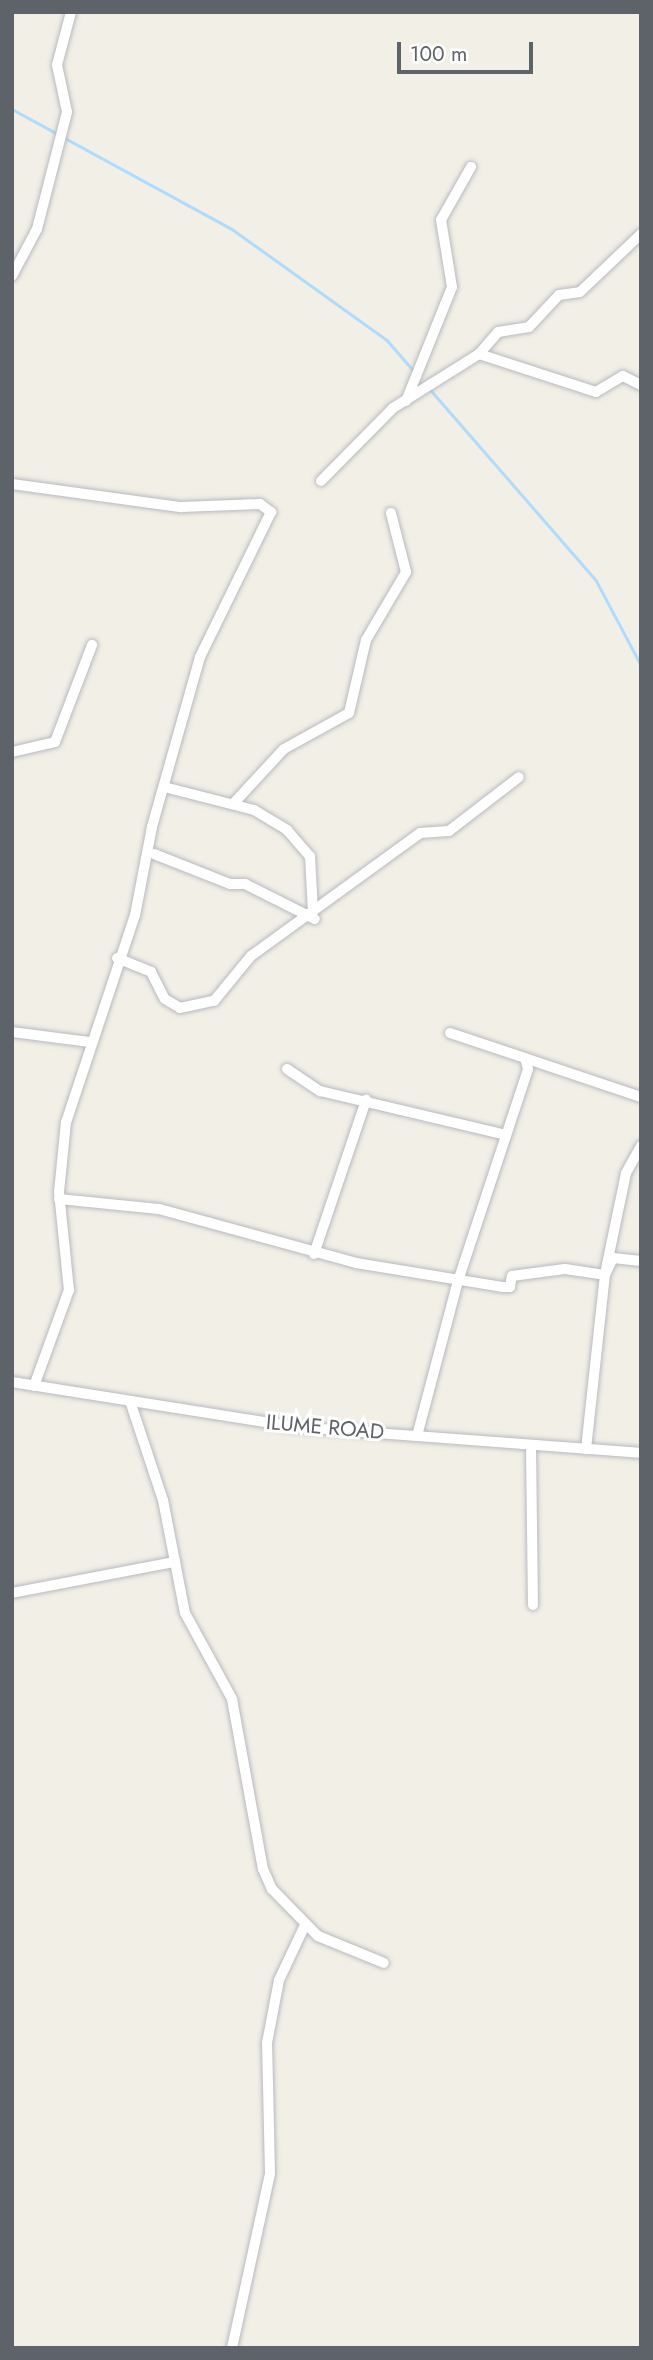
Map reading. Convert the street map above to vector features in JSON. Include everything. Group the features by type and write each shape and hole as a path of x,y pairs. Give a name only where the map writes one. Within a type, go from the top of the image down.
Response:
{"street":[{"path":"12,276 37,229 67,112 57,65 71,12"},
{"path":"406,401 452,287 441,220 471,167"},
{"path":"321,481 406,401 479,354 498,332 529,327 559,295 580,292 641,234"},
{"path":"479,354 596,392 622,376 641,386"},
{"path":"12,484 181,508 269,508 259,545 223,603 200,657 164,787 135,915 117,958 66,1122 59,1199 69,1290 34,1386"},
{"path":"233,804 284,749 349,713 366,640 406,572 391,513"},
{"path":"12,752 55,741 93,645"},
{"path":"117,958 151,972 171,1003 192,1006 214,1001 251,956 313,917 420,833 449,831 519,777"},
{"path":"164,787 233,804 274,820 310,856 313,917"},
{"path":"154,854 230,884 245,884 313,917"},
{"path":"12,1032 90,1042"},
{"path":"450,1033 641,1097"},
{"path":"416,1436 458,1280 528,1069 525,1058"},
{"path":"287,1069 320,1091 506,1135"},
{"path":"314,1254 366,1100"},
{"path":"586,1449 605,1250 626,1172 641,1146"},
{"path":"59,1199 159,1209 314,1254 510,1287 512,1276 565,1269 605,1272"},
{"path":"605,1272 613,1258 641,1261"},
{"name":"ILUME ROAD","path":"12,1382 296,1427 641,1453"},
{"path":"130,1401 163,1500 185,1613 232,1699 263,1869 305,1925 336,1947 384,1963"},
{"path":"531,1445 533,1605"},
{"path":"12,1594 175,1562"},
{"path":"232,2348 270,2173 267,2043 278,1980 305,1925"}],"waterway":[{"path":"12,109 56,133"},
{"path":"65,138 232,229 387,340 413,370"},
{"path":"429,388 596,580 641,665"}]}
